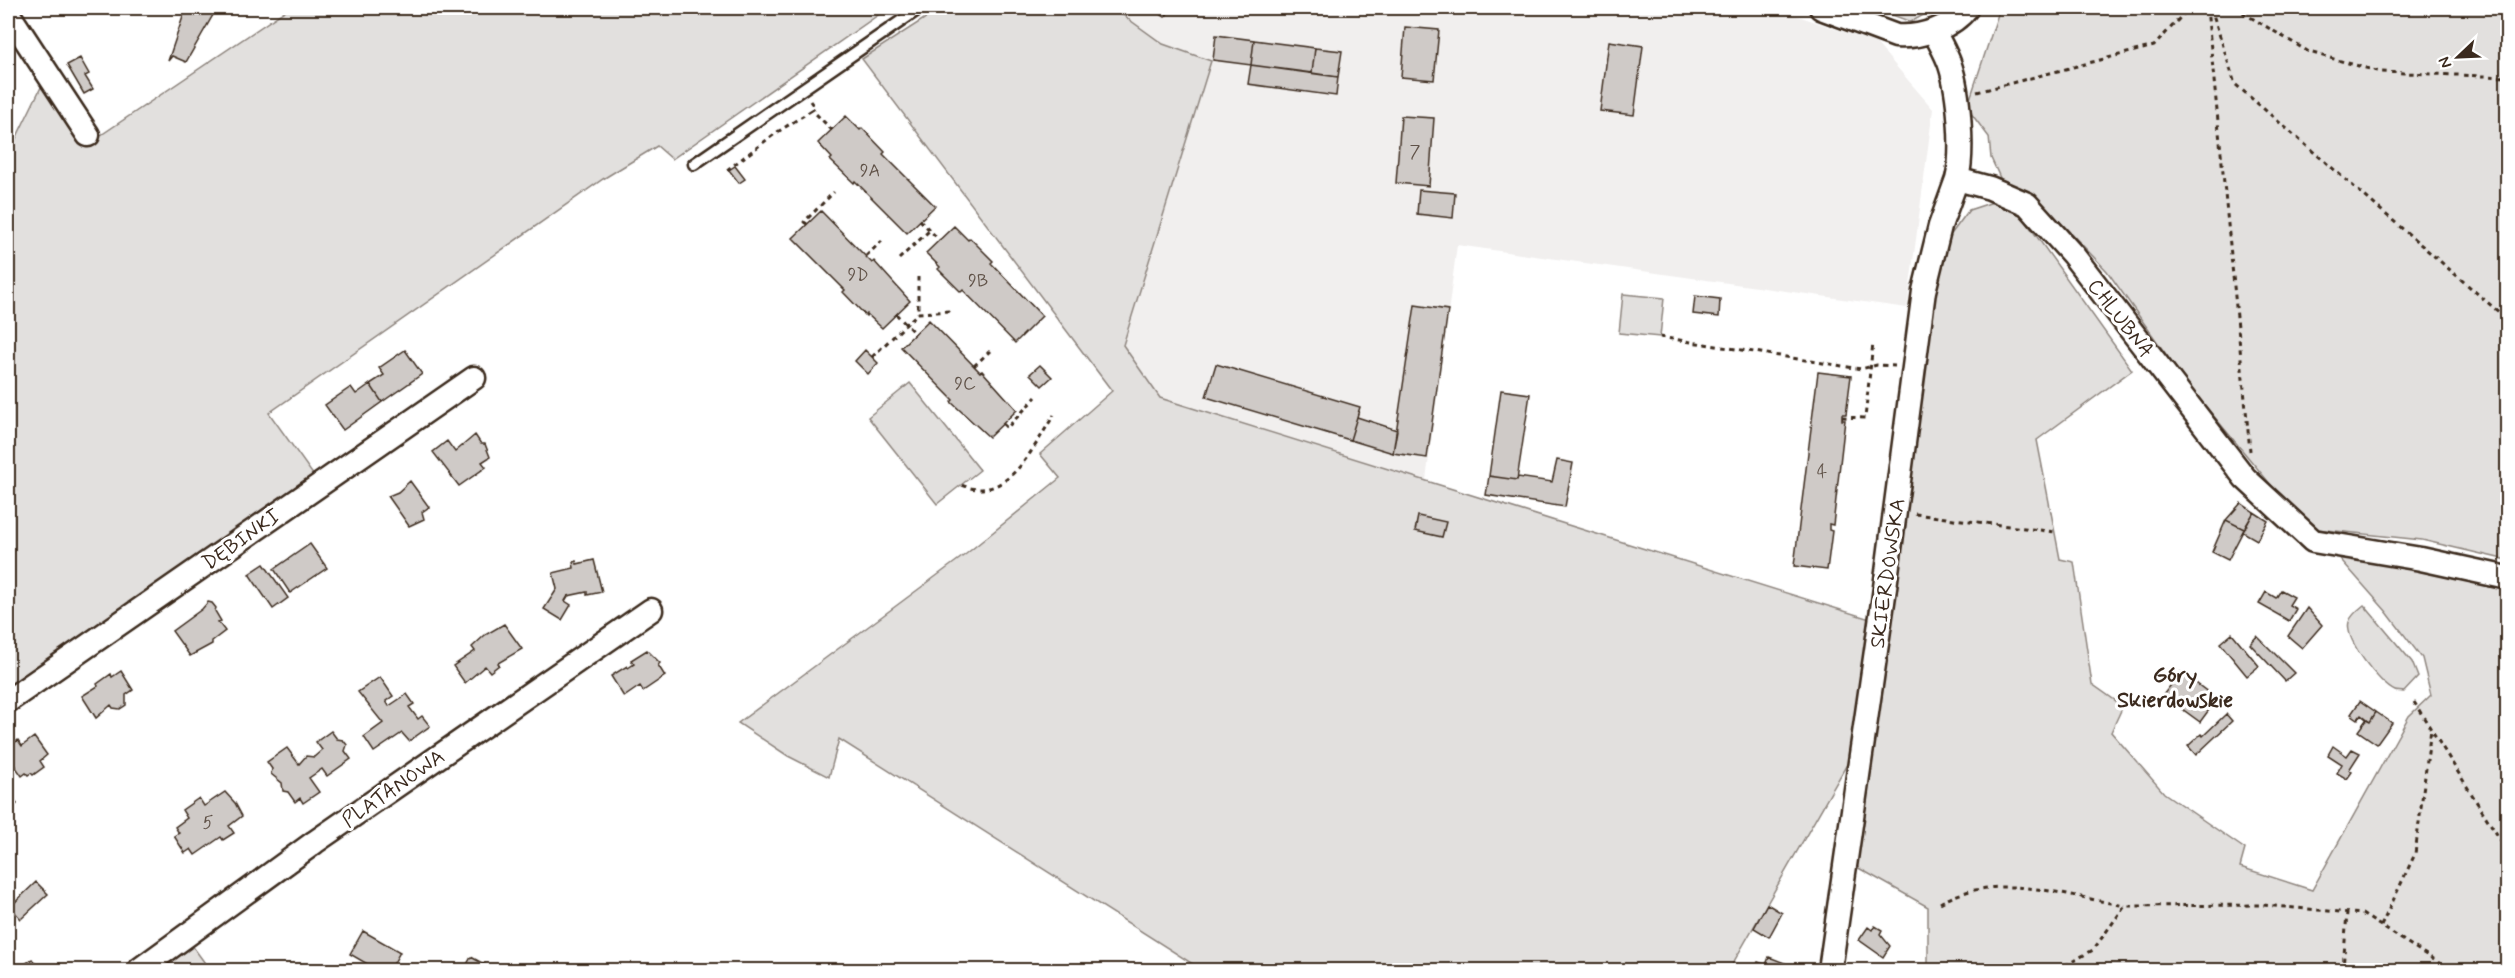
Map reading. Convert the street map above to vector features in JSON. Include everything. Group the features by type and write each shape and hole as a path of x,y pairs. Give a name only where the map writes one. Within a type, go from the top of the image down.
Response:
{"street":[{"path":"1821,8 1896,36 1934,31 1952,22 1967,8"},
{"path":"8,13 88,135"},
{"path":"1934,31 1950,64 1957,94 1959,148 1957,179"},
{"name":"SKIERDOWSKA","path":"1830,970 1896,512 1924,291 1940,226 1957,179"},
{"name":"CHLUBNA","path":"1957,179 1990,188 2027,204 2073,255 2245,478 2313,541 2421,559 2508,578"},
{"name":"DĘBINKI","path":"8,701 474,378"},
{"name":"PLATANOWA","path":"139,970 315,842 651,610"}],"lane":[{"path":"694,164 920,8"}],"path":[{"path":"1976,92 2154,46 2189,8"},
{"path":"2209,8 2235,84 2508,320"},
{"path":"2209,8 2250,456"},
{"path":"2235,8 2309,52 2380,72 2508,77"},
{"path":"727,170 776,133 815,108 801,90"},
{"path":"812,110 832,130"},
{"path":"807,224 804,222 834,192"},
{"path":"920,220 939,240"},
{"path":"899,259 930,230"},
{"path":"866,256 882,241"},
{"path":"918,277 918,313"},
{"path":"872,357 918,313 951,311"},
{"path":"896,314 915,334"},
{"path":"1660,338 1861,369 1877,365 1915,368"},
{"path":"1842,417 1865,418 1873,343"},
{"path":"974,366 990,351"},
{"path":"1003,424 1007,428 1036,397"},
{"path":"962,485 973,490 994,487 1020,468 1054,415"},
{"path":"1896,512 2055,532"},
{"path":"2414,702 2508,852"},
{"path":"2381,926 2415,854 2431,729"},
{"path":"1940,903 1958,893 2011,885 2125,906 2263,905 2347,912 2362,914 2450,970"},
{"path":"2057,970 2094,950 2125,906"},
{"path":"2343,970 2347,912"}],"shaded area":[{"path":"289,8 888,8 672,159 657,146 603,179 269,413 314,476 8,693 8,155 44,81 98,137"},
{"path":"941,8 1113,8 1163,44 1211,61 1123,345 1160,398 1870,619 1854,752 1729,970 1202,970 839,739 829,777 788,756 738,723 966,554 1060,478 1040,454 1112,391 862,59"},
{"path":"1113,8 1775,8 1876,43 1933,109 1907,308 1457,245 1426,480 1160,398 1123,345 1211,61 1163,44"},
{"path":"1874,8 1936,8 1911,22"},
{"path":"2000,8 2507,8 2507,560 2422,540 2307,528 2187,384 2107,271 2045,206 2001,180 1991,158 1989,137 1967,108"},
{"path":"2005,198 2015,206 2132,370 2037,440 2060,559 2074,562 2092,684 2123,706 2111,732 2164,793 2245,849 2240,867 2312,890 2409,716 2431,695 2422,658 2386,611 2335,553 2507,590 2507,970 1928,970 1928,907 1855,866 1936,263 1949,237 1969,210"},
{"path":"1623,294 1664,298 1660,337 1619,333"},
{"path":"910,383 980,470 937,504 868,417"},
{"path":"2364,605 2412,662 2418,677 2404,692 2395,691 2381,680 2357,650 2349,630 2349,622"},
{"path":"191,944 210,970 156,970"}],"building":[{"path":"186,8 217,8 186,62 172,56 168,61"},
{"path":"1155,8 1172,8 1165,17 1154,10"},
{"path":"1405,27 1439,30 1434,80 1401,77"},
{"path":"1216,35 1254,40 1251,65 1213,60"},
{"path":"1254,40 1315,48 1312,73 1251,65"},
{"path":"1609,41 1643,46 1634,115 1600,111"},
{"path":"1315,48 1342,51 1338,77 1312,73"},
{"path":"80,58 89,74 85,76 93,89 84,94 67,65"},
{"path":"1251,65 1338,77 1336,96 1248,84"},
{"path":"846,116 860,130 862,128 885,152 883,154 935,206 907,233 855,181 854,183 830,160 832,158 818,143"},
{"path":"1401,116 1434,118 1429,186 1396,183"},
{"path":"735,166 745,179 739,183 729,170"},
{"path":"1419,190 1455,193 1453,218 1417,214"},
{"path":"821,211 872,263 874,261 910,301 882,328 867,314 866,316 843,292 845,290 793,238"},
{"path":"954,226 993,261 991,263 1042,316 1015,343 963,290 961,292 938,269 940,267 926,253"},
{"path":"1695,296 1720,299 1719,317 1693,314"},
{"path":"1415,305 1448,310 1427,458 1393,453"},
{"path":"929,320 980,372 982,371 1017,410 989,437 951,402 953,400 901,347"},
{"path":"405,350 422,374 382,402 370,384 384,375 379,368"},
{"path":"865,350 878,363 868,374 855,361"},
{"path":"1216,364 1360,407 1350,440 1206,397"},
{"path":"1040,365 1052,377 1042,386 1030,374"},
{"path":"1818,372 1851,376 1846,414 1842,414 1842,420 1845,420 1833,525 1829,524 1829,530 1832,531 1827,570 1794,566"},
{"path":"370,384 382,402 343,430 325,405 351,387 356,394"},
{"path":"1501,390 1530,394 1517,480 1489,476"},
{"path":"1357,417 1397,430 1393,453 1350,440"},
{"path":"475,435 481,444 485,444 490,457 482,462 486,467 459,486 433,452 447,441 455,452"},
{"path":"1557,460 1573,463 1565,507 1486,495 1489,476 1552,482"},
{"path":"410,481 429,507 422,512 424,519 409,526 388,496 398,492"},
{"path":"2241,503 2254,512 2244,529 2226,520"},
{"path":"2254,512 2268,521 2257,540 2243,532"},
{"path":"1418,516 1446,522 1442,537 1415,531"},
{"path":"2226,520 2244,529 2228,560 2212,552"},
{"path":"310,544 327,568 290,593 274,569"},
{"path":"594,560 602,592 568,596 565,601 571,605 562,620 544,609 557,589 553,573 574,568 573,562 576,561 577,564"},
{"path":"264,564 288,598 273,609 249,574"},
{"path":"2281,590 2294,597 2289,605 2296,609 2289,621 2259,604 2266,592 2276,598"},
{"path":"208,602 216,608 215,611 221,621 218,622 225,631 212,641 212,644 190,656 172,631"},
{"path":"2307,608 2322,625 2302,648 2288,636"},
{"path":"504,624 522,649 498,663 499,665 490,672 485,666 465,683 453,666 475,651 472,647 485,635"},
{"path":"2232,633 2259,666 2247,676 2220,643"},
{"path":"2257,636 2294,673 2285,681 2250,644"},
{"path":"647,650 660,663 658,665 665,676 643,691 640,686 624,697 611,676 634,664 631,660"},
{"path":"121,671 133,690 126,695 126,705 120,709 113,708 111,705 96,718 82,696 111,674 112,677"},
{"path":"2181,672 2217,699 2200,722 2163,695"},
{"path":"380,677 393,696 386,701 389,706 407,694 414,704 409,707 418,719 422,716 430,726 409,741 402,733 374,752 364,737 383,723 358,692"},
{"path":"2360,701 2376,712 2370,722 2361,715 2358,719 2351,714"},
{"path":"2376,712 2392,723 2377,744 2358,731 2366,720 2370,722"},
{"path":"2226,714 2232,721 2196,755 2188,746 2201,734 2203,736"},
{"path":"331,731 337,739 343,740 347,745 345,751 351,759 327,776 322,769 309,778 319,792 303,803 300,798 295,802 288,792 283,791 282,783 271,774 272,769 267,762 287,748 299,764 306,756 314,757 322,750 316,742"},
{"path":"34,737 47,755 40,761 44,767 33,775 26,773 22,776 8,756 8,748 18,740 22,746"},
{"path":"2333,746 2347,756 2352,749 2360,753 2349,770 2352,772 2347,779 2337,773 2342,764 2328,755"},
{"path":"225,792 235,803 242,816 229,826 234,833 223,840 221,837 195,855 191,849 185,853 174,836 179,833 175,827 187,818 182,810 199,798 204,806"},
{"path":"8,793 17,804 8,812"},
{"path":"36,882 48,894 21,919 10,907"},
{"path":"1767,904 1782,913 1769,937 1754,928"},
{"path":"1875,926 1882,930 1880,934 1890,946 1883,957 1859,940 1868,927 1872,930"},
{"path":"363,931 400,952 390,970 369,970 371,966 350,954"},
{"path":"471,957 495,970 464,970"},
{"path":"1769,957 1792,966 1790,970 1755,970 1758,962 1766,965"},
{"path":"32,959 40,970 17,970"}],"district":[{"name":"Góry Skierdowskie","path":"2175,686"}]}
